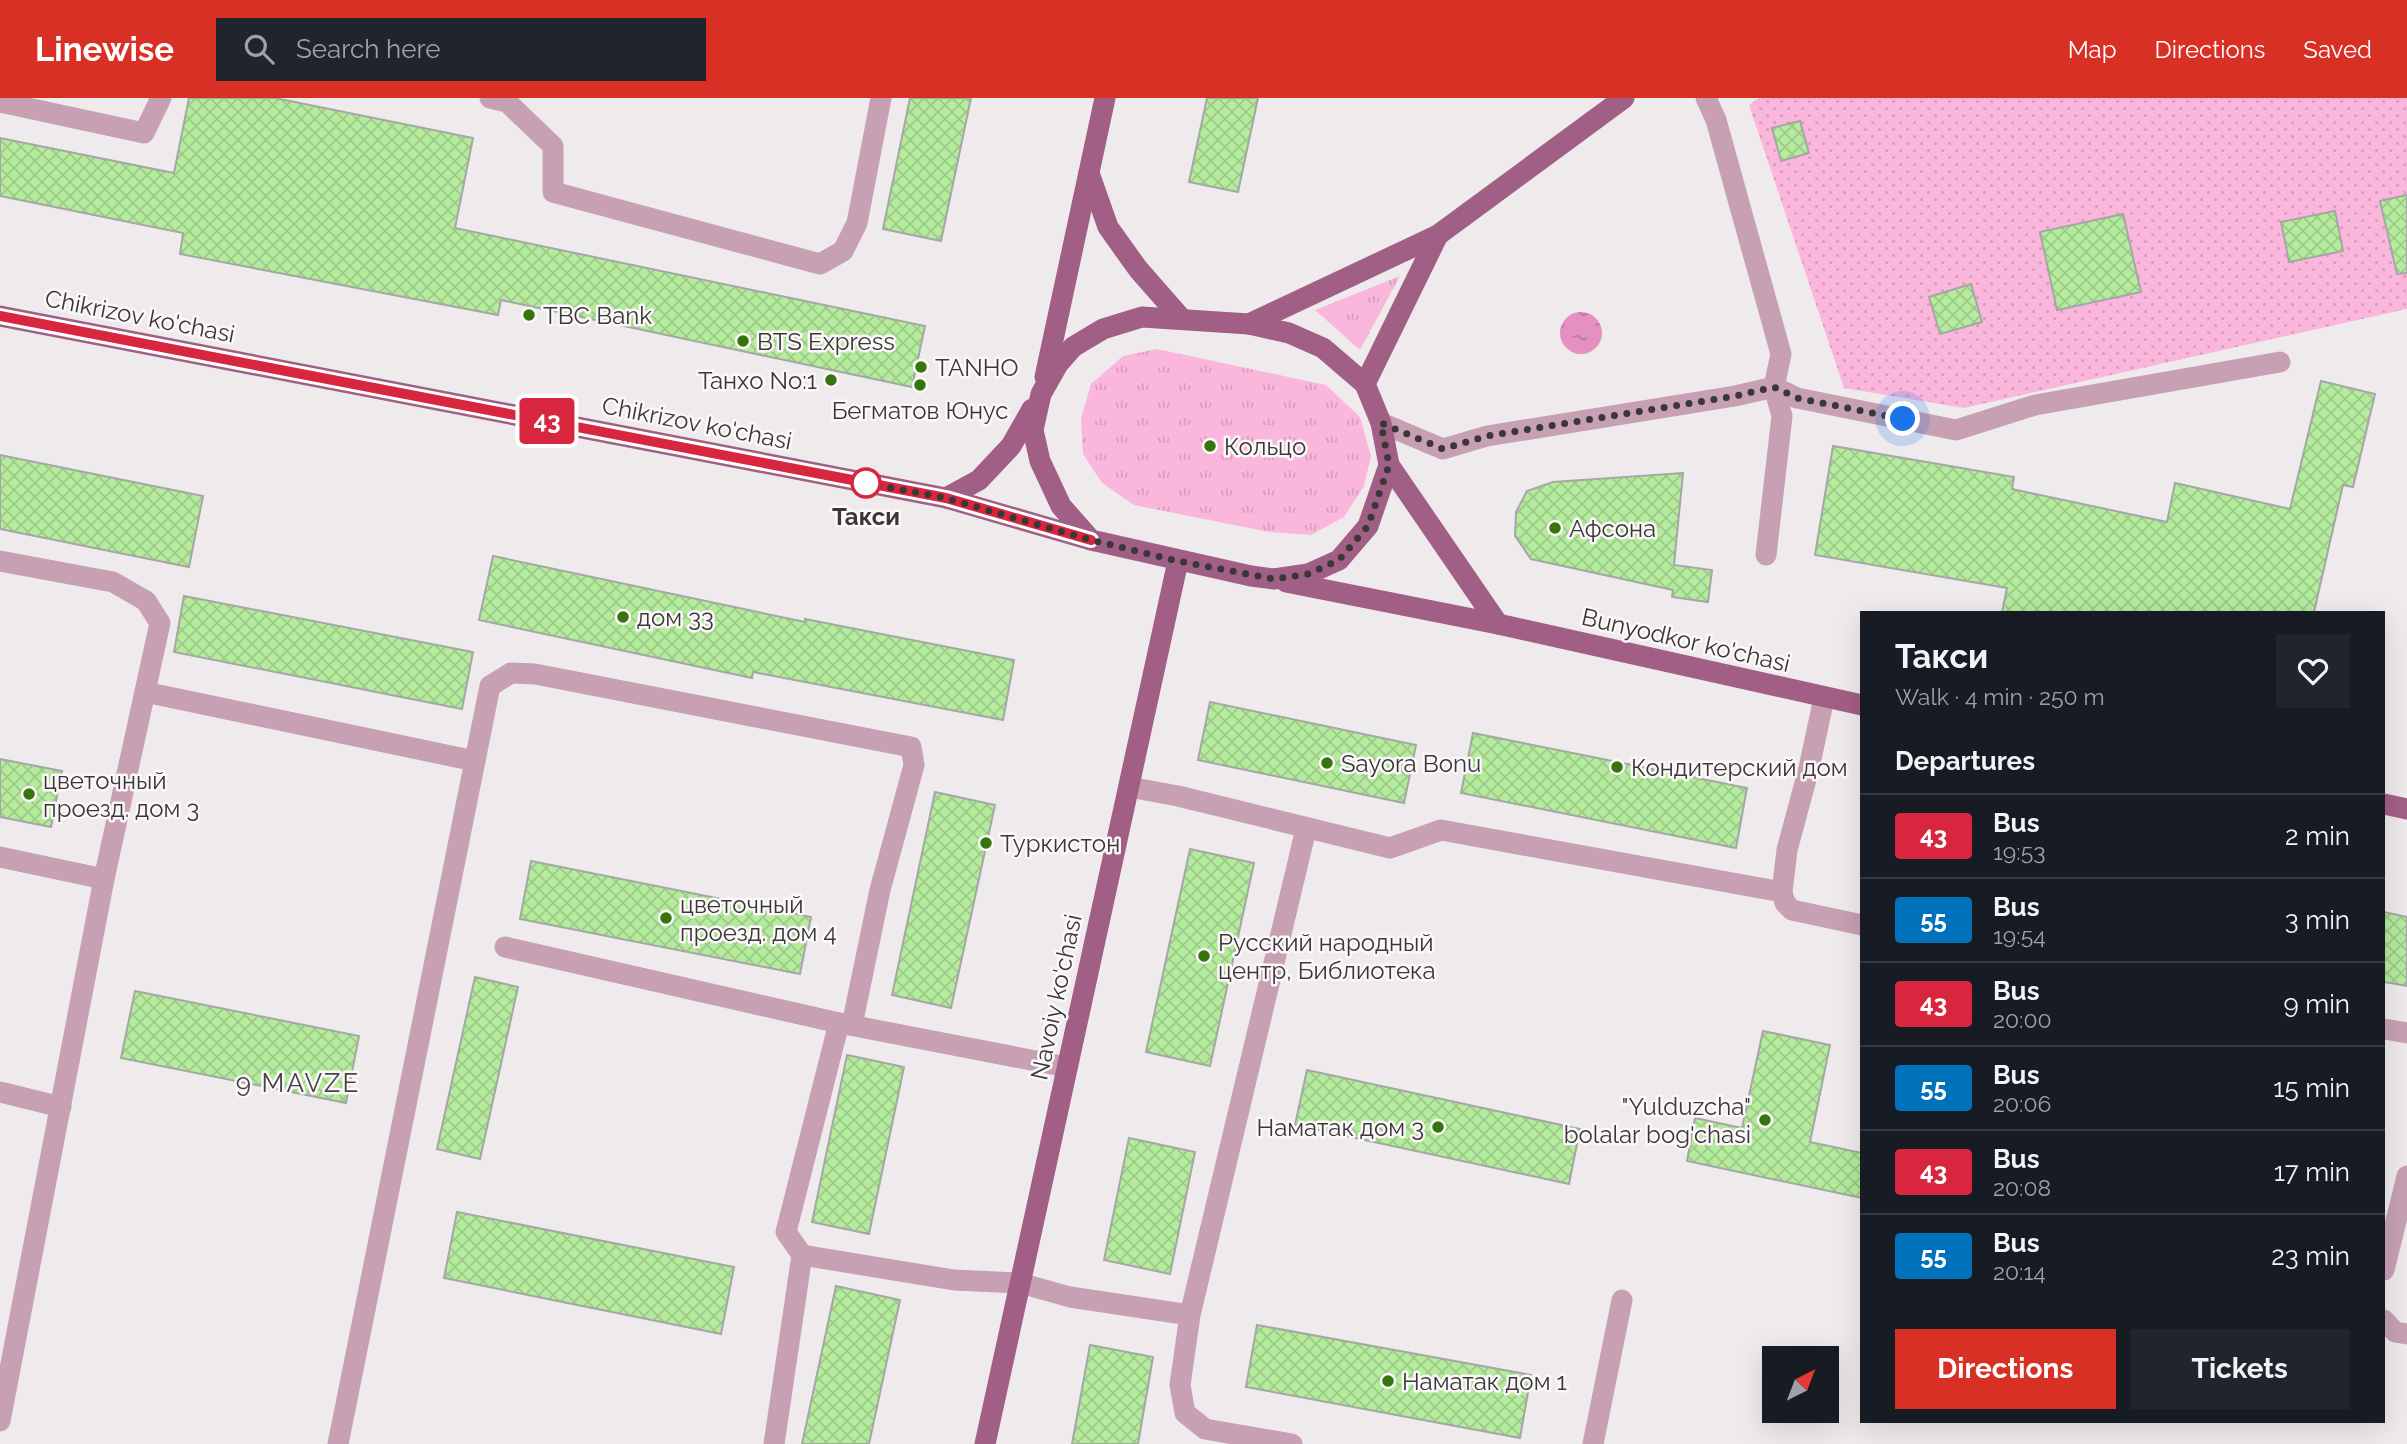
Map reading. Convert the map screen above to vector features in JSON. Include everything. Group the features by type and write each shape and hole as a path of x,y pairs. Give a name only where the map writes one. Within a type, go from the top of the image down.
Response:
{"main road":[{"path":"1091,540 1061,506 1040,461 1033,430 1105,98"},
{"path":"1249,324 1438,235 1624,98"},
{"path":"1089,173 1108,227 1138,269 1181,318"},
{"path":"1365,384 1438,235"},
{"name":"Chikrizov ko'chasi","path":"0,316 946,498 1091,540 1178,561 1274,579"},
{"path":"946,498 979,480 1011,446 1058,364 1073,347 1103,329 1142,317 1249,324 1289,333 1323,348 1365,384 1381,423 1389,465 1499,624"},
{"path":"1274,579 1308,574 1339,560 1368,526 1389,465"},
{"name":"Navoiy ko'chasi","path":"985,1444 1178,561"},
{"path":"1274,579 1499,624"},
{"name":"Bunyodkor ko'chasi","path":"1499,624 1860,705"},
{"path":"2385,804 2407,808"}],"street":[{"path":"0,102 144,133 161,98"},
{"path":"490,98 507,102 553,146 553,192 820,264 843,251 858,223 881,98"},
{"path":"1706,98 1716,120 1781,354 1774,387 1782,416 1766,555"},
{"path":"1381,423 1443,449 1487,436 1735,396 1774,387 1797,398 1956,430 2035,405 2280,362"},
{"path":"0,561 113,582 146,601 160,623 104,879 0,1421"},
{"path":"338,1444 490,686 510,673 535,674 911,747 914,765 846,1024 786,1233 802,1255 774,1444"},
{"path":"145,692 475,761"},
{"path":"1824,698 1810,768 1787,850 1783,892 1785,902 1792,909 1860,925"},
{"path":"1129,787 1178,796 1390,848 1441,830 1783,892"},
{"path":"1292,1444 1205,1429 1185,1413 1180,1385 1190,1315 1306,829"},
{"path":"0,857 104,879"},
{"path":"505,947 846,1024 1067,1068"},
{"path":"2385,1029 2407,1033"},
{"path":"0,1092 61,1107"},
{"path":"2385,1266 2407,1176"},
{"path":"802,1255 954,1280 1020,1283 1070,1297 1190,1315"},
{"path":"1593,1444 1622,1300"},
{"path":"2385,1321 2395,1332 2407,1334"}],"green space":[{"path":"1759,98 2407,98 2407,309 1964,408 1844,388 1749,105"},
{"path":"1400,276 1360,350 1315,310"},
{"path":"1157,349 1326,385 1360,417 1371,456 1364,486 1344,517 1311,535 1269,532 1134,505 1102,483 1083,454 1081,419 1091,384 1123,356"}],"water":[{"path":"1581,312 1596,318 1602,333 1596,348 1581,354 1566,348 1560,333 1566,318"}],"building":[{"path":"189,98 275,98 473,138 455,228 925,326 912,387 501,300 498,315 180,254 183,233 0,196 0,138 174,173"},
{"path":"910,98 971,98 941,241 883,229"},
{"path":"1207,98 1258,98 1238,192 1189,182"},
{"path":"1800,121 1809,153 1781,161 1772,128"},
{"path":"2407,195 2407,273 2397,274 2380,201"},
{"path":"2335,211 2343,251 2289,262 2281,222"},
{"path":"2123,214 2141,292 2057,310 2040,232"},
{"path":"1971,284 1982,322 1940,334 1929,297"},
{"path":"2321,381 2375,394 2353,487 2343,485 2314,611 2002,611 2007,588 1815,555 1833,446 2014,477 2012,489 2167,522 2175,483 2290,509"},
{"path":"0,455 203,496 189,567 0,529"},
{"path":"1683,473 1674,565 1712,570 1708,602 1672,597 1673,590 1531,559 1515,536 1516,512 1527,491 1553,482"},
{"path":"493,556 805,622 805,619 1014,660 1003,720 753,672 752,678 479,620"},
{"path":"184,596 473,652 462,709 174,652"},
{"path":"1210,702 1416,745 1404,803 1198,760"},
{"path":"1473,733 1747,788 1736,848 1461,793"},
{"name":"цветочный проезд. дом 3","path":"0,759 62,771 51,827 0,817"},
{"path":"935,792 995,805 951,1008 892,995"},
{"path":"1190,849 1254,863 1210,1066 1146,1052"},
{"name":"цветочный проезд. дом 4","path":"531,861 811,917 800,974 520,919"},
{"path":"2385,912 2407,917 2407,986 2385,982"},
{"path":"475,977 518,987 480,1159 437,1149"},
{"path":"135,991 359,1036 346,1103 121,1058"},
{"path":"1763,1031 1830,1045 1810,1142 1860,1153 1860,1198 1687,1161 1695,1118 1742,1128"},
{"path":"847,1055 904,1067 869,1234 812,1222"},
{"name":"Наматак дом 3","path":"1307,1070 1580,1129 1569,1184 1295,1125"},
{"path":"1129,1138 1195,1152 1170,1274 1104,1260"},
{"path":"457,1212 734,1267 721,1334 444,1278"},
{"path":"836,1286 900,1300 869,1444 802,1444"},
{"name":"Наматак дом 1","path":"1257,1325 1531,1375 1520,1438 1246,1387"},
{"path":"1090,1345 1153,1357 1138,1444 1072,1444"}],"bus line":[{"name":"43","path":"0,316 946,498 1091,540"}],"place":[{"name":"TBC Bank","path":"529,315"},
{"name":"BTS Express","path":"743,341"},
{"name":"TANHO","path":"921,367"},
{"name":"Танхо No:1","path":"831,380"},
{"name":"Бегматов Юнус","path":"920,385"},
{"name":"Кольцо","path":"1210,446"},
{"name":"Такси","path":"866,483"},
{"name":"Афсона","path":"1555,528"},
{"name":"дом 33","path":"623,617"},
{"name":"Sayora Bonu","path":"1327,763"},
{"name":"Кондитерский дом","path":"1617,767"},
{"name":"цветочный проезд. дом 3","path":"29,794"},
{"name":"Туркистон","path":"986,843"},
{"name":"цветочный проезд. дом 4","path":"666,918"},
{"name":"Русский народный центр, Библиотека","path":"1204,956"},
{"name":"\"Yulduzcha\" bolalar bog'chasi","path":"1765,1120"},
{"name":"Наматак дом 3","path":"1438,1127"},
{"name":"Наматак дом 1","path":"1388,1381"}],"district":[{"name":"9 MAVZE","path":"298,1083"}],"route":[{"path":"866,483 946,498 1091,540 1178,561 1274,579 1308,574 1339,560 1368,526 1389,465 1381,423 1443,449 1487,436 1735,396 1774,387 1797,398 1903,419"}]}
